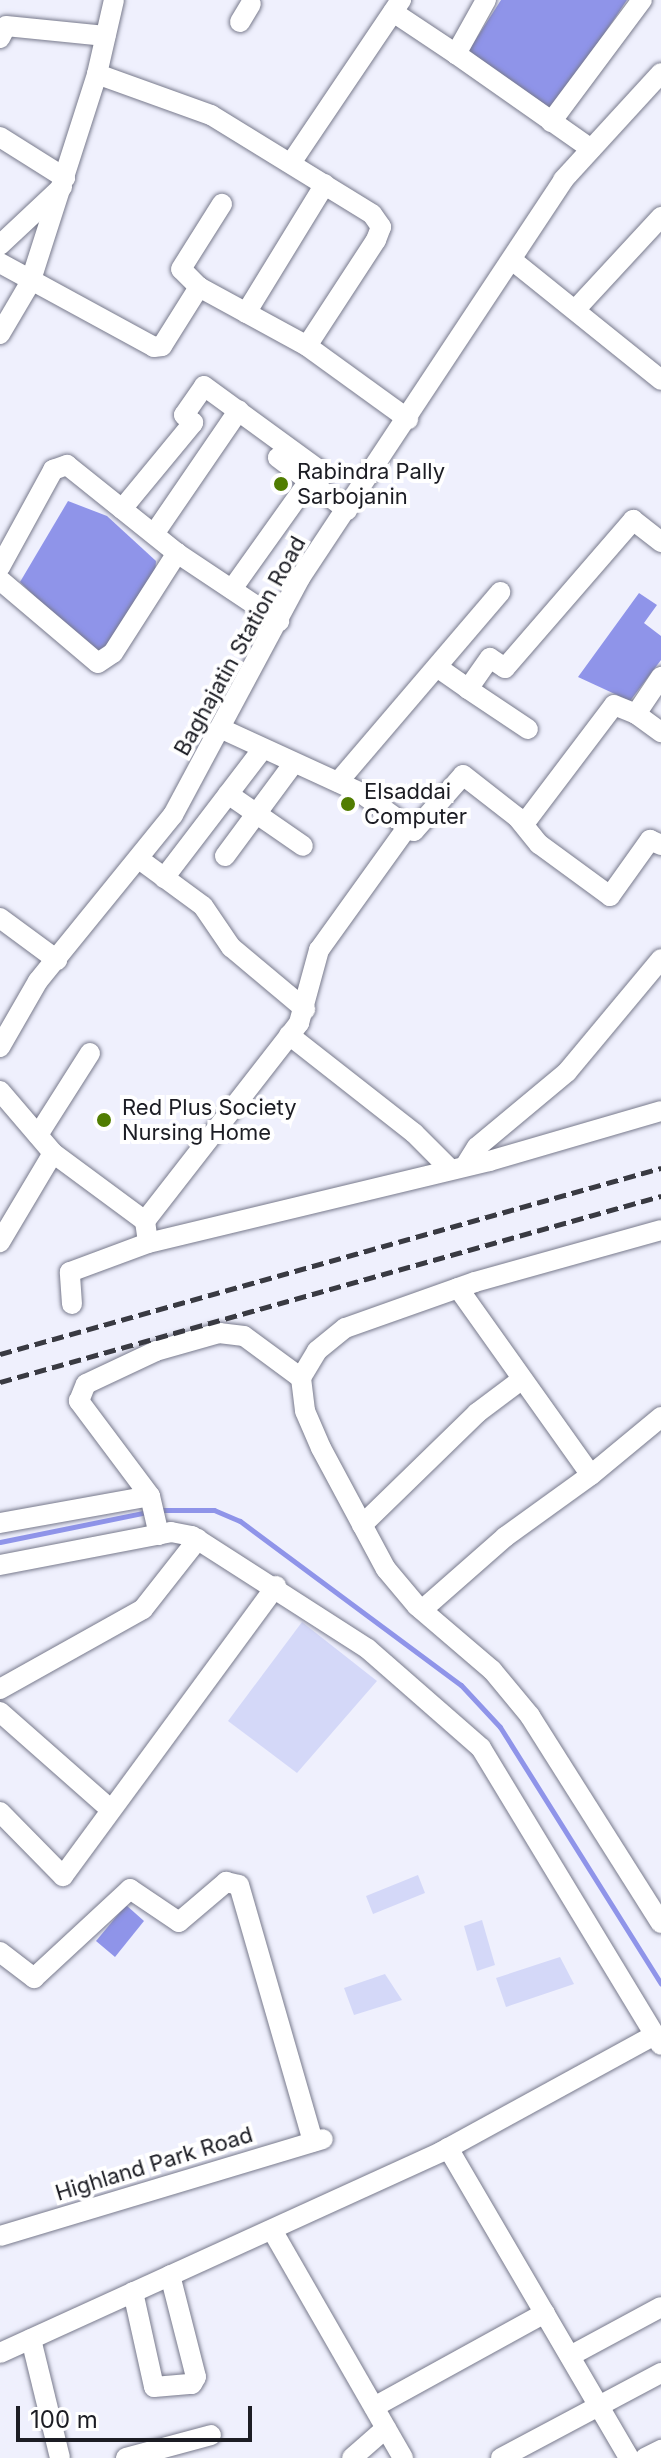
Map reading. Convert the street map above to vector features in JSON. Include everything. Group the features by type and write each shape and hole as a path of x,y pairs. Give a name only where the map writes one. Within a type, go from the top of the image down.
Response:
{"street":[{"path":"0,334 30,283 97,74 114,0"},
{"path":"456,54 486,0"},
{"path":"551,122 642,0"},
{"path":"240,22 249,1"},
{"path":"291,163 397,6 456,54 591,149"},
{"path":"0,38 6,26 106,36"},
{"path":"97,74 211,115 372,214 381,227 307,346"},
{"name":"Baghajatin Station Road","path":"0,1047 57,960 139,859 222,729 279,621 347,510 512,260 591,149 659,79"},
{"path":"0,137 64,182"},
{"path":"0,245 64,182"},
{"path":"246,313 325,184"},
{"path":"222,204 181,269 199,287 307,346 408,419"},
{"path":"575,310 661,217"},
{"path":"512,260 661,380"},
{"path":"0,263 30,283 154,347 162,346 199,287"},
{"path":"122,509 193,423 184,415 204,386 239,410 318,469 232,589"},
{"path":"154,534 239,410"},
{"path":"278,458 347,510"},
{"path":"0,567 60,465 177,553 279,621"},
{"path":"468,689 490,658 505,668 633,520 661,542"},
{"path":"0,580 98,663 113,653 177,553"},
{"path":"338,782 500,592"},
{"path":"437,667 528,729"},
{"path":"636,714 661,677"},
{"path":"524,824 614,705 636,714 661,732"},
{"path":"222,729 261,751 338,782 406,829 414,831 463,775 524,824 539,844 610,896 650,840 661,845"},
{"path":"164,878 261,751"},
{"path":"225,856 293,764"},
{"path":"228,794 303,846"},
{"path":"148,1243 145,1221 289,1035 305,1009 319,950 406,829"},
{"path":"139,859 213,916 251,967 305,1009"},
{"path":"0,918 57,960"},
{"path":"458,1168 477,1147 567,1072 661,959"},
{"path":"289,1035 458,1168"},
{"path":"38,1135 90,1053"},
{"path":"0,1091 53,1153 145,1221"},
{"path":"72,1304 70,1272 148,1243 458,1168 661,1111"},
{"path":"3,1231 53,1153"},
{"path":"294,1374 345,1328 458,1288 661,1230"},
{"path":"458,1288 591,1475"},
{"path":"158,1530 150,1496 79,1401 86,1384 127,1362 219,1333 244,1336 294,1374 305,1411 386,1569 422,1610 492,1670 530,1716 661,1923"},
{"path":"362,1525 477,1413 521,1380"},
{"path":"422,1610 505,1537 591,1475 661,1417"},
{"path":"0,1523 150,1496"},
{"path":"0,1565 158,1530 198,1539 276,1586 432,1700 481,1748 547,1847 658,2040 448,2148 0,2353"},
{"path":"0,1689 143,1609 198,1539"},
{"path":"0,1812 63,1876 276,1586"},
{"path":"0,1712 111,1810"},
{"name":"Highland Park Road","path":"0,1952 34,1978 130,1889 179,1922 226,1882 239,1885 318,2140 0,2236"},
{"path":"448,2148 629,2458"},
{"path":"272,2230 403,2458"},
{"path":"133,2292 154,2387 192,2384 196,2377 170,2275"},
{"path":"570,2356 661,2307"},
{"path":"374,2407 545,2313"},
{"path":"31,2339 60,2458"},
{"path":"501,2458 597,2402 661,2373"},
{"path":"352,2458 386,2428"},
{"path":"126,2458 177,2439 211,2435"},
{"path":"645,2458 661,2450"}],"shaded area":[{"path":"302,1622 377,1681 297,1773 228,1721"},
{"path":"418,1875 425,1893 373,1914 366,1896"},
{"path":"482,1920 495,1965 477,1971 464,1926"},
{"path":"560,1957 574,1984 506,2007 496,1978"},
{"path":"385,1974 402,2000 354,2015 344,1988"}],"water":[{"path":"501,0 627,0 553,110 467,53"},
{"path":"68,501 107,516 156,561 154,588 99,659 20,582"},
{"path":"639,593 657,605 644,623 661,636 661,660 630,701 578,677"},
{"path":"126,1905 144,1921 115,1957 96,1941"}],"waterway":[{"path":"158,1510 214,1510 240,1521 461,1685 500,1727 661,1984"},
{"path":"0,1542 148,1512"}],"railway":[{"path":"0,1354 661,1168"},
{"path":"0,1382 661,1196"}],"place":[{"name":"Rabindra Pally Sarbojanin","path":"281,484"},
{"name":"Elsaddai Computer","path":"348,804"},
{"name":"Red Plus Society Nursing Home","path":"104,1120"}]}
